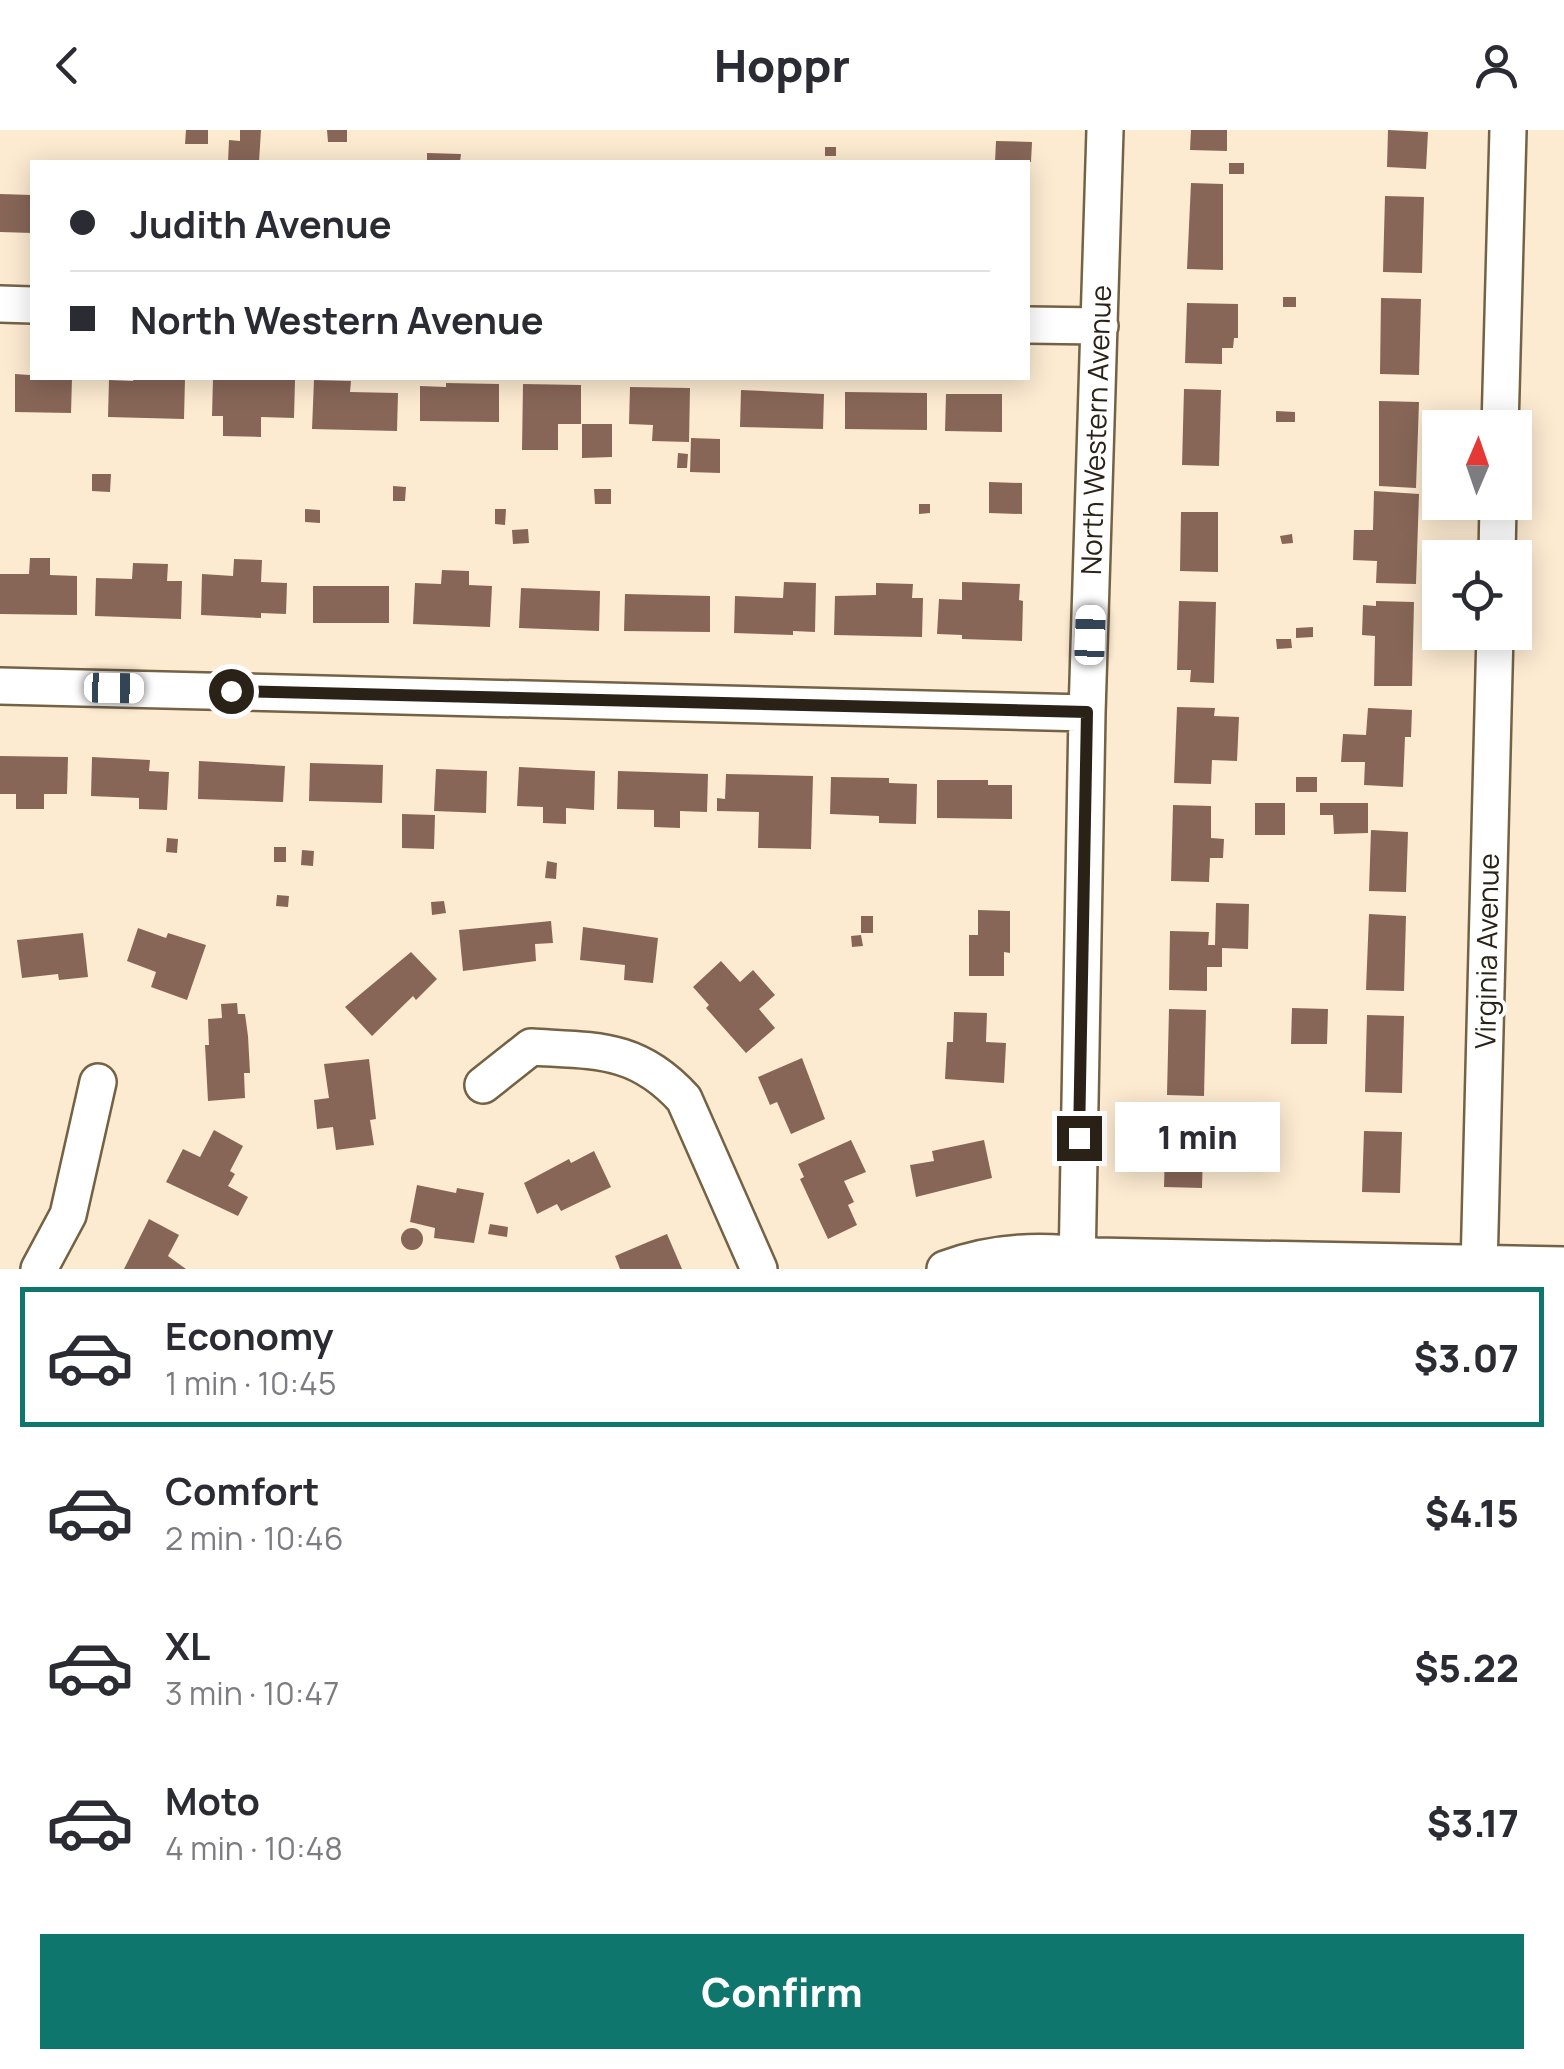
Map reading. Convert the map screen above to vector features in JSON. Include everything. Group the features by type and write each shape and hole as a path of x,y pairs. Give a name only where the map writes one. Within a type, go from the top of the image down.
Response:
{"street":[{"name":"North Western Avenue","path":"1077,1261 1087,712 1105,130"},
{"path":"1500,410 1508,130"},
{"path":"0,304 30,304"},
{"path":"1030,325 1100,326"},
{"name":"Virginia Avenue","path":"1480,1266 1495,650"},
{"path":"0,686 1087,712"},
{"path":"482,1084 531,1048 618,1054 666,1078 684,1099 759,1269"},
{"path":"39,1269 68,1214 98,1082"},
{"path":"944,1269 1018,1251 1077,1261 1564,1266"}],"building":[{"path":"186,130 208,130 208,144 185,144"},
{"path":"240,130 261,130 259,160 228,160 229,140 240,141"},
{"path":"327,130 347,130 347,142 328,142"},
{"path":"1191,130 1227,130 1227,151 1190,150"},
{"path":"1388,130 1428,132 1426,169 1387,167"},
{"path":"996,141 1032,142 1031,162 995,160"},
{"path":"825,147 836,147 836,156 825,156"},
{"path":"427,153 461,154 460,160 427,160"},
{"path":"1229,163 1244,163 1244,174 1229,174"},
{"path":"1191,183 1223,184 1223,270 1187,269"},
{"path":"0,194 30,195 30,233 0,232"},
{"path":"1385,196 1424,197 1422,273 1383,272"},
{"path":"1283,297 1296,297 1296,307 1283,307"},
{"path":"1381,298 1421,299 1419,375 1380,374"},
{"path":"1187,303 1238,304 1238,338 1234,338 1233,348 1222,348 1222,364 1185,363"},
{"path":"15,374 30,375 30,380 72,380 71,413 15,412"},
{"path":"109,380 185,380 184,419 108,417"},
{"path":"213,380 295,380 294,418 261,417 261,437 223,436 223,416 212,416"},
{"path":"314,380 351,381 350,392 398,393 397,431 312,429"},
{"path":"446,383 499,384 499,422 420,421 420,386 446,387"},
{"path":"523,384 581,385 581,424 558,424 558,450 522,450"},
{"path":"630,387 690,388 689,442 652,441 653,425 629,424"},
{"path":"1184,389 1221,390 1219,466 1182,465"},
{"path":"741,390 824,394 823,429 740,427"},
{"path":"845,392 927,393 927,430 845,429"},
{"path":"946,394 1002,394 1002,432 945,431"},
{"path":"1379,401 1419,402 1416,488 1379,486"},
{"path":"1276,411 1295,412 1295,422 1276,422"},
{"path":"582,424 612,424 612,457 582,458"},
{"path":"691,438 720,439 720,473 690,472"},
{"path":"678,453 688,454 687,468 677,468"},
{"path":"92,474 111,474 110,492 92,491"},
{"path":"989,482 1022,483 1022,514 989,513"},
{"path":"393,486 406,487 405,501 393,501"},
{"path":"594,489 611,489 611,504 595,504"},
{"path":"1374,491 1419,494 1416,584 1376,583 1377,561 1353,560 1354,530 1373,530"},
{"path":"919,504 930,504 930,513 919,514"},
{"path":"305,509 320,510 320,523 305,522"},
{"path":"495,509 506,509 505,525 495,524"},
{"path":"1181,512 1218,512 1218,572 1180,571"},
{"path":"528,529 529,543 513,544 512,530"},
{"path":"1292,534 1293,543 1282,544 1280,536"},
{"path":"30,558 50,558 50,575 77,576 77,615 0,614 0,574 29,574"},
{"path":"234,559 262,560 261,582 287,583 286,614 261,613 261,618 201,615 202,574 233,576"},
{"path":"133,563 168,564 167,581 182,581 181,619 95,616 96,578 132,579"},
{"path":"442,570 469,571 469,585 492,586 490,627 413,624 415,583 441,584"},
{"path":"784,582 816,583 815,632 734,633 735,596 783,598"},
{"path":"962,582 1020,584 1022,641 937,634 939,599 962,600"},
{"path":"876,583 913,584 912,598 923,598 922,637 834,635 835,596 876,595"},
{"path":"313,586 389,586 389,623 313,623"},
{"path":"521,588 600,591 599,631 519,628"},
{"path":"625,594 710,596 710,632 624,631"},
{"path":"1179,601 1216,602 1214,683 1190,682 1191,670 1177,670"},
{"path":"1376,601 1414,602 1412,686 1374,686 1375,636 1362,635 1363,605 1376,606"},
{"path":"1313,627 1313,637 1296,638 1296,628"},
{"path":"1276,639 1291,639 1292,648 1277,649"},
{"path":"1177,707 1215,708 1214,716 1239,717 1237,761 1212,760 1211,784 1174,783"},
{"path":"1368,708 1412,710 1411,737 1405,737 1403,787 1364,785 1365,762 1341,762 1343,734 1366,735"},
{"path":"0,756 68,757 67,794 44,794 44,809 16,809 16,794 0,794"},
{"path":"92,757 150,760 149,771 169,772 167,810 139,809 139,798 91,796"},
{"path":"199,761 285,766 283,802 198,799"},
{"path":"310,763 383,765 382,803 309,801"},
{"path":"519,767 595,771 594,810 566,808 566,824 543,823 543,807 517,806"},
{"path":"436,769 487,771 486,813 434,811"},
{"path":"618,771 708,774 707,812 680,811 680,828 654,827 654,810 617,809"},
{"path":"726,774 813,776 811,849 758,848 759,812 717,811 717,798 725,799"},
{"path":"831,777 889,778 889,783 917,784 916,824 879,823 879,816 830,814"},
{"path":"1296,777 1317,777 1317,792 1296,792"},
{"path":"937,780 988,780 988,785 1012,785 1012,819 937,818"},
{"path":"1255,803 1285,803 1285,835 1255,835"},
{"path":"1320,803 1368,803 1368,833 1334,834 1333,815 1320,815"},
{"path":"1173,805 1211,806 1211,838 1224,839 1223,858 1210,858 1209,882 1171,881"},
{"path":"402,814 435,815 434,849 402,848"},
{"path":"1371,830 1408,832 1406,892 1369,891"},
{"path":"167,838 178,839 177,853 166,852"},
{"path":"274,847 286,847 286,862 274,862"},
{"path":"302,850 314,851 313,866 301,865"},
{"path":"547,861 557,863 556,879 545,878"},
{"path":"277,895 289,896 288,907 276,906"},
{"path":"444,901 446,913 432,915 431,902"},
{"path":"1216,903 1249,904 1248,949 1222,948 1222,967 1207,967 1207,991 1169,990 1170,931 1209,932 1208,945 1215,945"},
{"path":"978,910 1010,911 1010,953 1004,952 1004,976 969,976 969,935 978,935"},
{"path":"1369,914 1406,916 1404,991 1366,990"},
{"path":"861,916 873,916 873,933 861,933"},
{"path":"551,921 553,943 535,944 536,961 463,971 459,930"},
{"path":"583,927 658,938 653,983 624,980 625,965 580,960"},
{"path":"138,928 206,945 187,1000 151,987 156,972 127,961"},
{"path":"83,933 88,977 59,980 58,974 22,978 17,940"},
{"path":"861,935 863,946 852,947 851,936"},
{"path":"411,952 437,979 416,1000 413,996 372,1036 345,1007"},
{"path":"721,961 740,982 753,970 775,995 759,1009 775,1028 746,1053 706,1008 709,1005 693,987"},
{"path":"237,1003 238,1014 245,1014 248,1036 250,1073 244,1073 245,1098 208,1101 208,1019 222,1018 221,1004"},
{"path":"1292,1008 1328,1009 1327,1044 1291,1044"},
{"path":"1169,1009 1206,1010 1204,1096 1167,1095"},
{"path":"954,1012 987,1013 986,1042 1006,1043 1004,1083 945,1079 947,1042 953,1042"},
{"path":"1367,1015 1404,1016 1402,1093 1365,1092"},
{"path":"802,1058 825,1119 791,1134 777,1102 770,1105 758,1077"},
{"path":"369,1059 376,1119 370,1120 374,1145 336,1150 333,1127 317,1129 314,1100 329,1098 324,1064"},
{"path":"1166,1111 1204,1111 1202,1188 1164,1187"},
{"path":"214,1130 243,1146 230,1171 235,1174 228,1186 248,1197 238,1216 166,1182 183,1149 200,1157"},
{"path":"1364,1131 1402,1132 1400,1193 1362,1192"},
{"path":"851,1140 866,1172 844,1181 854,1202 848,1205 857,1225 828,1239 800,1179 804,1177 798,1164"},
{"path":"984,1140 992,1178 916,1197 910,1165 934,1161 932,1151"},
{"path":"594,1151 611,1187 561,1211 557,1204 537,1214 524,1183 569,1159 571,1163"},
{"path":"417,1185 456,1193 457,1188 484,1193 474,1243 434,1238 435,1228 410,1222"},
{"path":"149,1219 179,1235 168,1256 186,1269 124,1269"},
{"path":"490,1224 508,1227 507,1237 488,1234"},
{"path":"412,1228 420,1231 420,1247 412,1250 404,1247 401,1239 404,1231"},
{"path":"667,1234 682,1269 620,1269 615,1256"}],"route":[{"path":"231,691 1087,712 1079,1138"}]}
